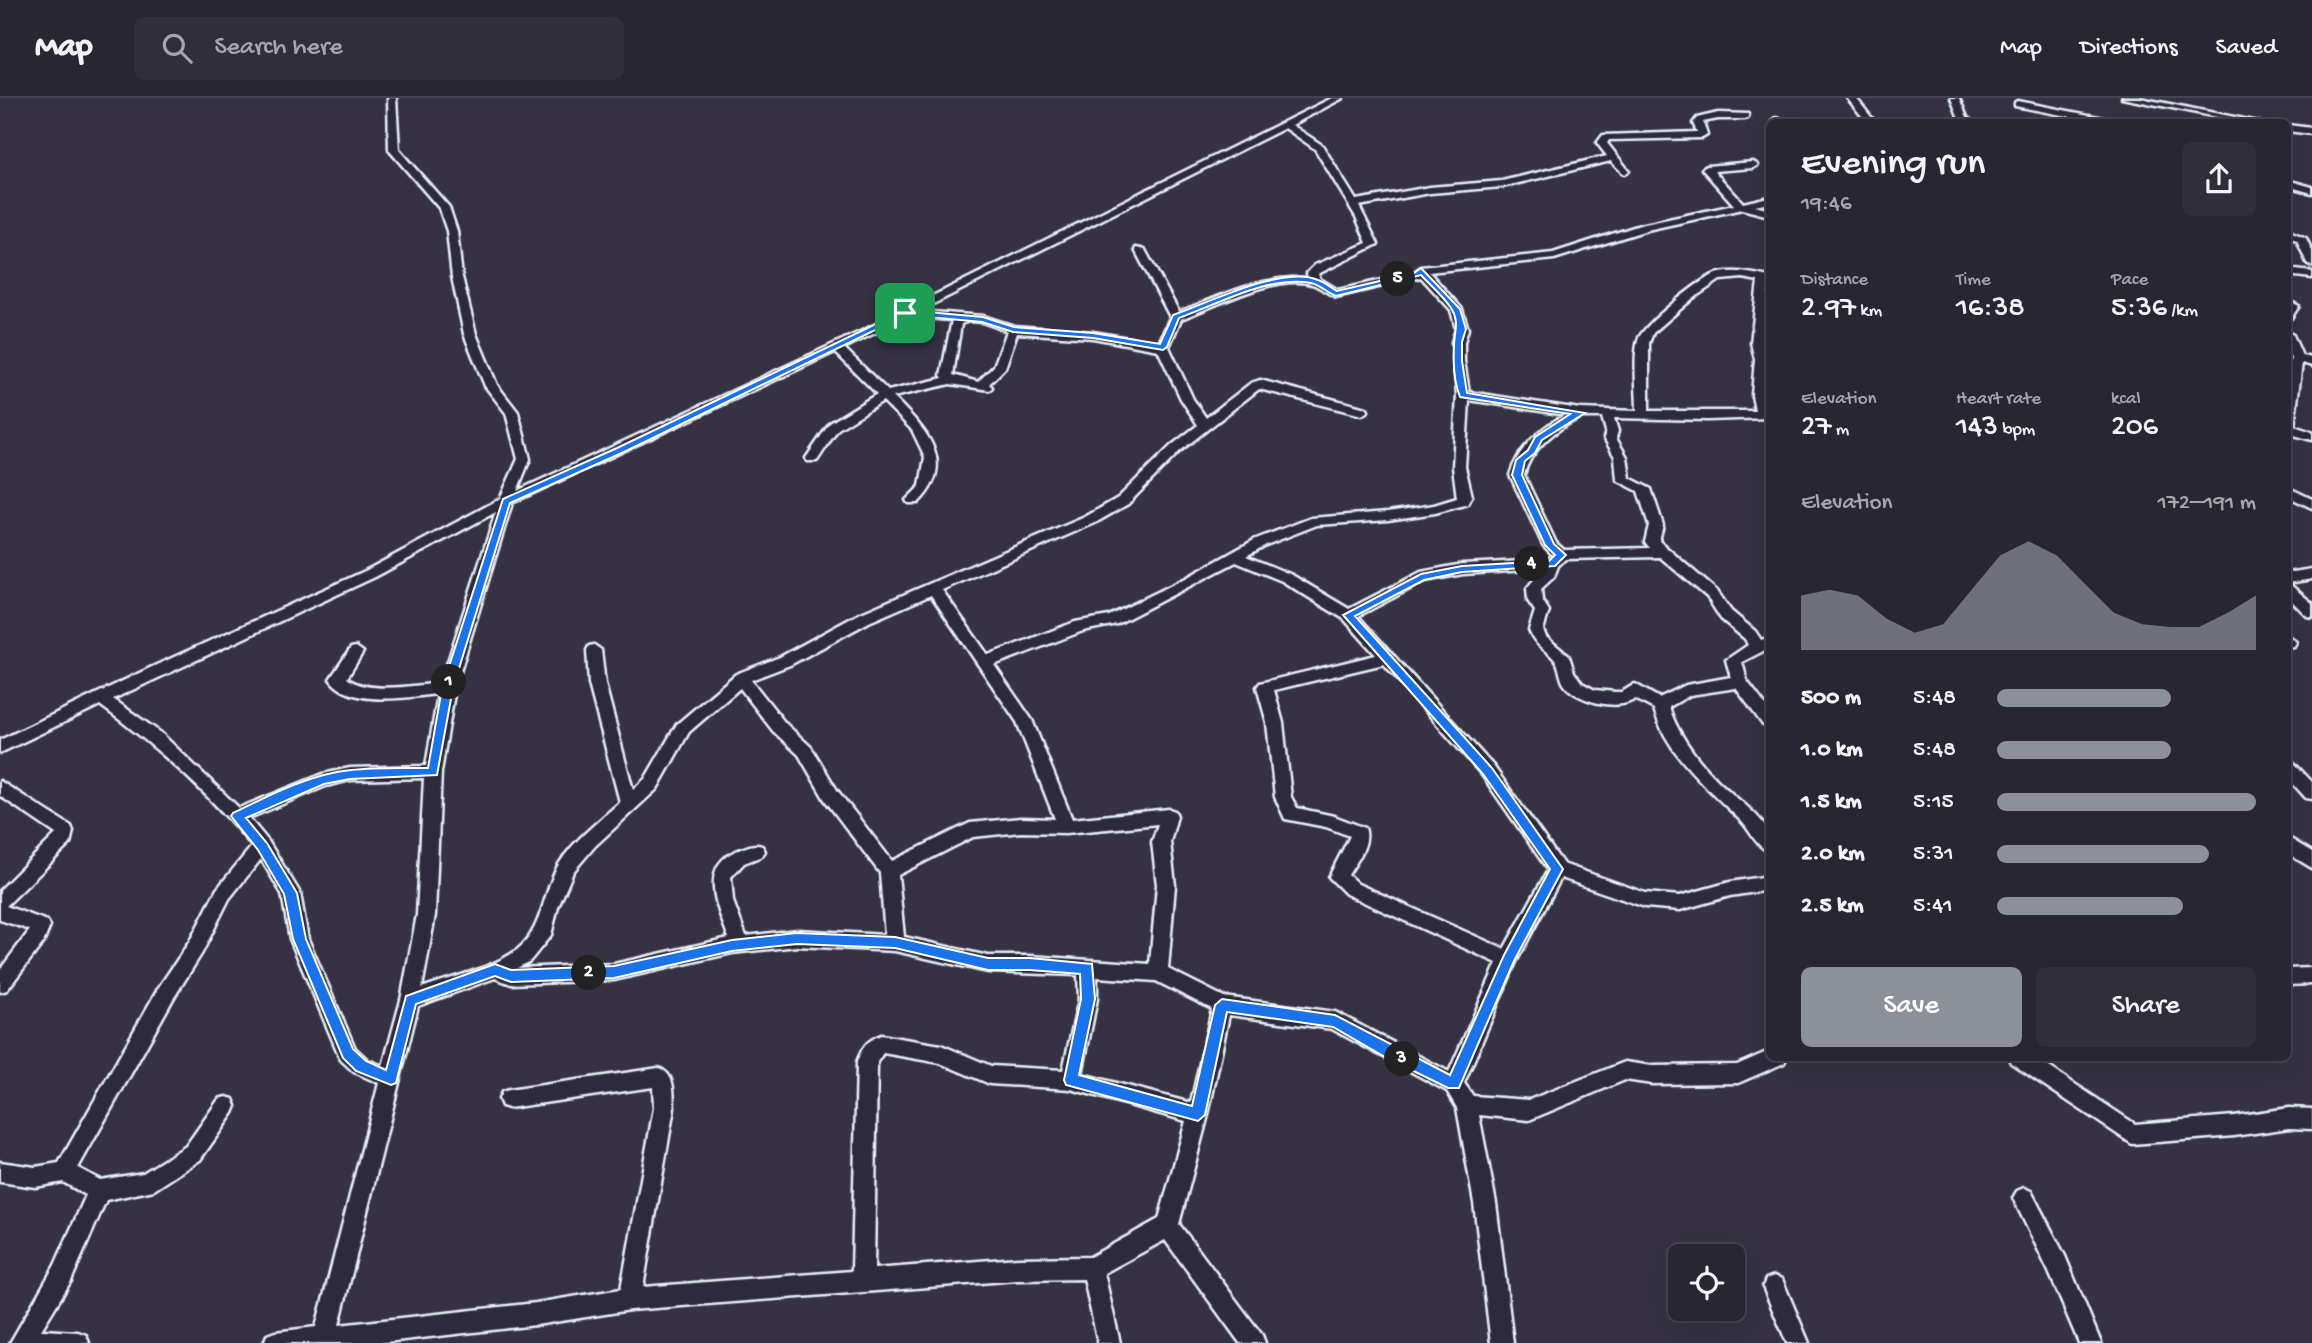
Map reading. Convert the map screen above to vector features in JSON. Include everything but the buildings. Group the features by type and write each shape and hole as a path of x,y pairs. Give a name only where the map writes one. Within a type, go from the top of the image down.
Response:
{"street":[{"path":"323,1341 410,1000 426,915 433,772 447,688 506,501 524,459 520,434 512,412 491,386 470,334 457,276 452,230 444,207 394,150 393,98"},
{"path":"0,747 370,574 506,501 620,450 905,313 1072,228 1151,192 1223,153 1339,98"},
{"path":"1851,98 1868,119"},
{"path":"1955,98 1963,119"},
{"path":"2123,101 2235,119"},
{"path":"2018,104 2094,119"},
{"path":"2112,119 2116,114"},
{"path":"1624,171 1611,158 1602,143 1606,137 1702,135 1698,123 1700,120 1718,116 1745,116"},
{"path":"1286,125 1319,148 1351,204 1361,216 1373,244 1319,267 1312,272 1315,281"},
{"path":"2291,128 2312,131"},
{"path":"1351,204 1451,187 1502,184 1611,158"},
{"path":"1753,165 1707,169 1740,205 1766,212"},
{"path":"2291,184 2312,190"},
{"path":"1204,425 1187,398 1163,347 1176,317 1229,298 1240,290 1282,280 1315,281 1336,294 1417,275 1421,270 1554,256 1644,227 1766,201"},
{"path":"2291,234 2301,238 2312,262"},
{"path":"1140,250 1176,317"},
{"path":"986,662 1080,626 1112,620 1261,542 1316,521 1341,522 1388,516 1435,509 1463,501 1465,496 1459,467 1463,395 1458,361 1458,342 1462,329 1456,309 1421,270"},
{"path":"2291,272 2312,275"},
{"path":"1643,414 1643,343 1648,331 1688,297 1717,277 1743,275 1766,279"},
{"path":"1463,395 1580,413 1765,414 1758,395 1761,359 1757,343 1766,285"},
{"path":"905,313 983,319 1013,329 1093,335 1163,347"},
{"path":"950,380 947,375 956,322 965,319"},
{"path":"812,458 834,426 883,396 950,380 986,387 982,385 985,379 999,368 1013,329"},
{"path":"2291,344 2297,358 2291,381"},
{"path":"836,346 883,396 909,416 918,429 931,457 926,487 913,500"},
{"path":"2297,358 2312,362"},
{"path":"410,1000 495,970 524,955 545,930 549,908 566,868 589,841 651,784 682,728 741,678 785,661 864,618 1090,520 1123,501 1161,462 1252,387 1261,384 1362,411"},
{"path":"1580,413 1564,420 1538,439 1532,452 1521,460 1517,475 1556,559 1549,574 1534,588 1535,601 1542,611 1536,630 1540,640 1564,660 1565,674 1574,686 1602,698 1626,698 1635,690 1647,700 1661,705"},
{"path":"1607,413 1612,431 1610,438 1621,457 1624,480 1644,489 1656,525 1652,542 1712,594 1726,615 1763,645 1734,660 1740,682 1766,717"},
{"path":"2291,429 2312,436"},
{"path":"2291,493 2312,504"},
{"path":"1349,615 1421,577 1462,569 1556,559 1662,552"},
{"path":"1236,557 1287,578 1349,615 1488,771 1557,869 1645,900 1680,903 1730,889 1766,883"},
{"path":"2291,577 2312,574"},
{"path":"933,587 1024,720 1066,826"},
{"path":"2291,591 2312,612"},
{"path":"594,650 597,684 629,805"},
{"path":"356,652 338,679 344,687 365,693 447,688"},
{"path":"1385,658 1265,687 1275,723 1283,797 1291,814 1344,824 1359,833 1357,844 1338,877 1352,889 1508,959"},
{"path":"741,678 779,727 806,751 831,795 889,871 895,943"},
{"path":"1661,705 1666,699 1679,694 1720,683 1740,682"},
{"path":"102,699 155,737 237,816 262,846 290,893 299,939 348,1054 361,1066 391,1079"},
{"path":"1661,705 1665,723 1699,770 1747,816 1766,840"},
{"path":"2291,770 2312,793"},
{"path":"237,816 281,795 323,780 350,774 433,772"},
{"path":"0,787 65,831 64,839 1,901 41,926 37,937 0,984"},
{"path":"889,871 970,830 1021,825 1066,826 1169,816 1161,842 1166,886 1158,973"},
{"path":"65,1172 166,993 196,947 223,894 262,846"},
{"path":"2291,847 2312,861"},
{"path":"740,944 720,889 722,871 738,856 756,851"},
{"path":"1454,1084 1508,959 1557,869"},
{"path":"495,970 511,976 614,972 740,944 797,938 895,943 988,964 1030,964 1158,973 1222,1005 1335,1021 1454,1084 1467,1105 1485,1203 1502,1343"},
{"path":"1071,1080 1088,999 1087,969"},
{"path":"2291,977 2312,976"},
{"path":"275,1343 323,1341 536,1314 630,1299 1018,1269 1092,1268 1168,1226 1198,1115 1222,1005"},
{"path":"863,1282 867,1062 872,1049 881,1044 941,1054 990,1076 1071,1080 1198,1115"},
{"path":"1467,1105 1529,1110 1625,1071 1653,1075 1738,1074 1768,1061"},
{"path":"2024,1061 2132,1134 2234,1126 2289,1118 2312,1119"},
{"path":"509,1100 648,1078 659,1077 663,1082 664,1108 630,1299"},
{"path":"0,1172 35,1177 65,1172 99,1191 147,1183 193,1153 226,1106"},
{"path":"78,1343 22,1342 63,1273 99,1191"},
{"path":"2024,1198 2057,1264 2090,1343"},
{"path":"1168,1226 1254,1343"},
{"path":"1092,1268 1109,1343"},
{"path":"1774,1287 1798,1343"}],"route":[{"path":"1421,270 1456,309 1462,329 1458,342 1458,361 1463,395 1580,413 1550,428 1538,439 1532,452 1521,460 1517,475 1550,545 1561,555 1551,564 1462,569 1421,577 1349,615 1488,771 1557,869 1508,959 1454,1084 1335,1021 1222,1005 1198,1115 1071,1080 1088,999 1087,969 1030,964 988,964 895,943 797,938 732,945 614,972 511,976 495,970 410,1000 391,1079 361,1066 348,1054 299,939 290,893 262,846 237,816 281,795 323,780 350,774 433,772 447,688 477,600 506,501 620,450 905,313 983,319 1013,329 1093,335 1163,347 1176,317 1216,300 1229,298 1240,290 1282,280 1315,281 1336,294 1417,275 1421,270"}]}
